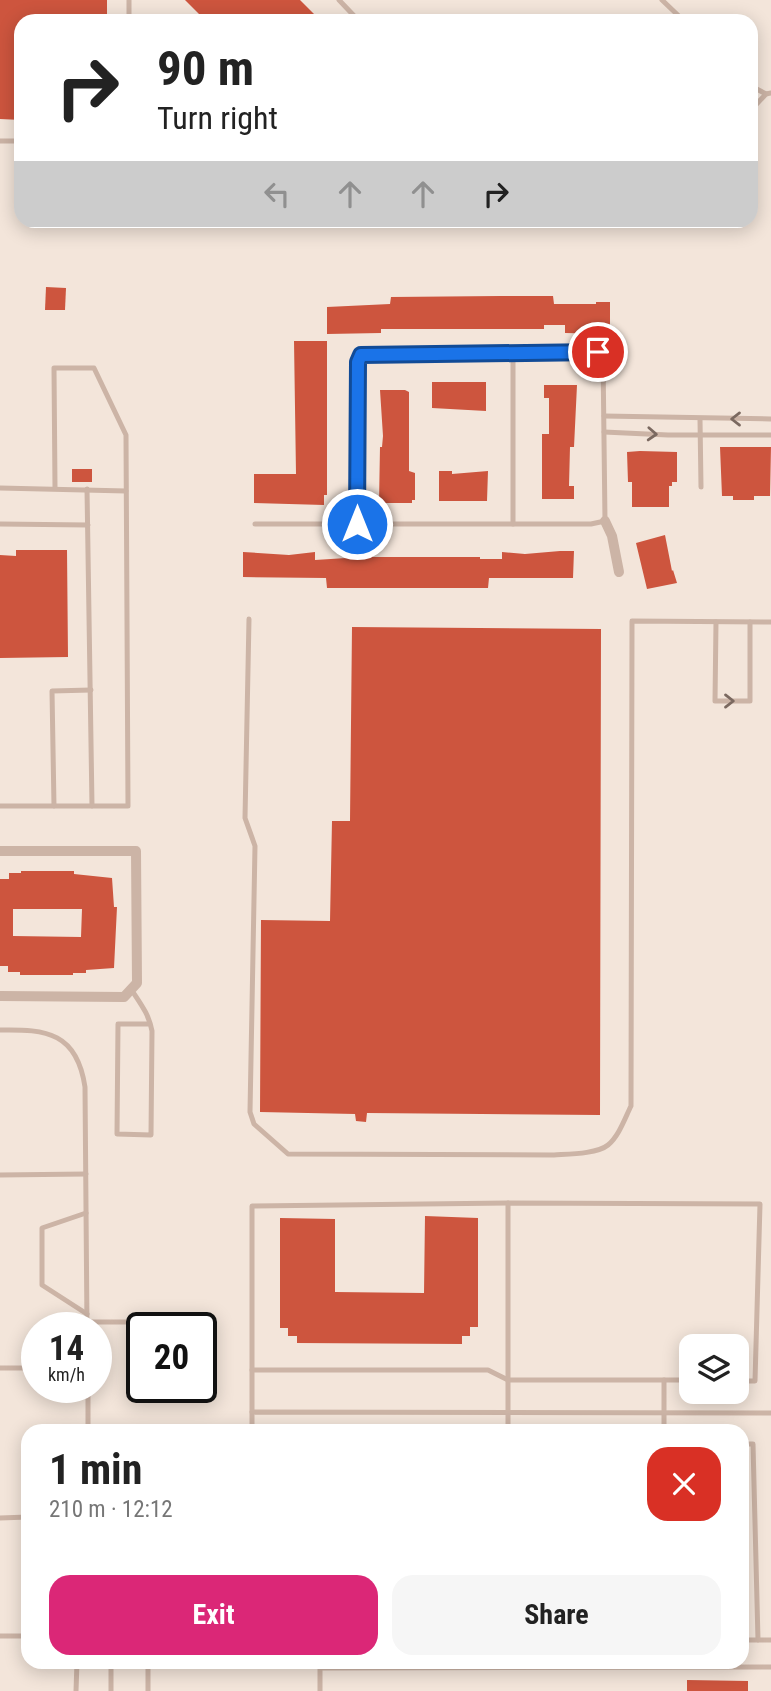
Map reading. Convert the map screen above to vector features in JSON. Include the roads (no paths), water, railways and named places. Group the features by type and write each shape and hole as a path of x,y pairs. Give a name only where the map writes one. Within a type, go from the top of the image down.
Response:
{"street":[{"path":"605,521 612,536 620,572"},
{"path":"0,851 136,851 137,983 124,997 0,996"}],"lane":[{"path":"339,0 352,14"},
{"path":"662,0 677,14"},
{"path":"255,524 357,524 513,524 591,524 605,521 603,357 598,352 361,355 358,362 357,524"},
{"path":"513,353 513,524"},
{"path":"0,806 128,806 126,435 94,368 54,368 55,488"},
{"path":"604,416 771,419"},
{"path":"700,419 701,487"},
{"path":"604,432 771,435"},
{"path":"0,488 126,491"},
{"path":"88,489 92,806"},
{"path":"0,524 88,524"},
{"path":"249,619 244,818 255,846 250,1112 254,1124 288,1154 581,1154 608,1146 631,1106 632,621 771,622"},
{"path":"716,622 715,701 750,701 750,622"},
{"path":"54,806 52,691 90,690"},
{"path":"131,989 146,1011 150,1024 151,1135 117,1134 118,1024 150,1024"},
{"path":"0,1030 49,1033 73,1051 82,1067 85,1087 87,1312"},
{"path":"0,1175 86,1174"},
{"path":"508,1203 508,1424"},
{"path":"252,1424 252,1206 760,1204 755,1381 749,1381"},
{"path":"84,1312 42,1285 42,1228 86,1213"},
{"path":"0,1368 21,1368"},
{"path":"252,1370 488,1370 508,1380 679,1380"},
{"path":"664,1380 664,1424"},
{"path":"88,1403 88,1424"},
{"path":"252,1412 771,1413"},
{"path":"749,1444 753,1444 758,1640"},
{"path":"0,1518 21,1517"},
{"path":"0,1636 21,1636"},
{"path":"749,1640 771,1640"},
{"path":"749,1667 771,1667"},
{"path":"76,1691 77,1669"},
{"path":"111,1669 111,1691"},
{"path":"148,1669 148,1691"},
{"path":"320,1669 320,1691"}]}
